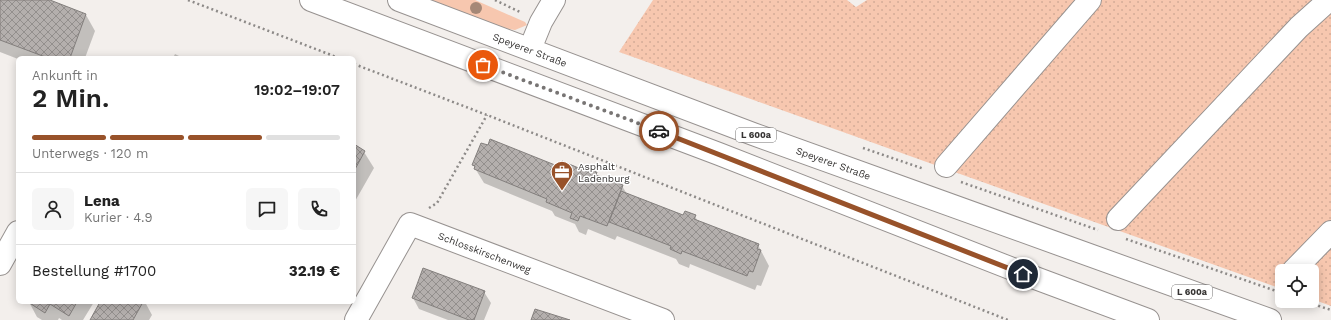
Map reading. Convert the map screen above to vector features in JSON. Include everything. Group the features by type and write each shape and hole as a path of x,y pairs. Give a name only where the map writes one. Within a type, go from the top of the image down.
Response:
{"main road":[{"path":"311,0 719,154 1038,279 1148,320"},
{"name":"Speyerer Straße","path":"399,0 753,134 1270,320"},
{"path":"530,49 541,22 554,0"},
{"path":"944,173 1090,0"},
{"path":"1115,230 1300,27 1329,0"},
{"path":"356,320 410,224"},
{"name":"Schlosskirschenweg","path":"410,224 663,320"},
{"path":"1301,264 1331,232"},
{"path":"0,264 16,236"}],"path":[{"path":"188,0 334,56"},
{"path":"495,0 541,22"},
{"path":"356,65 1008,320"},
{"path":"410,224 436,203 487,115"},
{"path":"861,147 1115,230 1275,279"},
{"path":"1319,306 1331,310"}],"shaded area":[{"path":"429,0 475,0 525,22 527,25 515,30 502,28"},
{"path":"653,0 847,0 856,7 867,0 1331,0 1331,306 1319,302 1319,264 1275,264 1275,286 619,52"}],"building":[{"path":"0,0 50,0 86,14 71,56 43,56 0,40"},
{"path":"490,139 560,167 562,161 588,172 589,169 597,172 596,175 623,185 607,226 580,216 578,221 570,218 572,213 546,202 547,199 474,169 475,166 472,165 481,143 488,145"},
{"path":"356,145 365,151 356,167"},
{"path":"621,191 683,215 685,211 696,215 694,219 759,244 757,249 761,250 753,272 749,271 747,276 682,251 681,254 670,249 671,246 609,222"},
{"path":"423,268 485,291 474,320 469,320 412,298"},
{"path":"31,304 50,304 45,313"},
{"path":"50,304 76,304 69,316"},
{"path":"99,304 142,304 133,320 90,320"},
{"path":"535,309 570,320 531,320"}],"way so far":[{"path":"483,65 659,131"}],"place":[{"name":"Asphalt Ladenburg","path":"562,192"}],"route":[{"path":"659,131 907,227 1023,274"}]}
